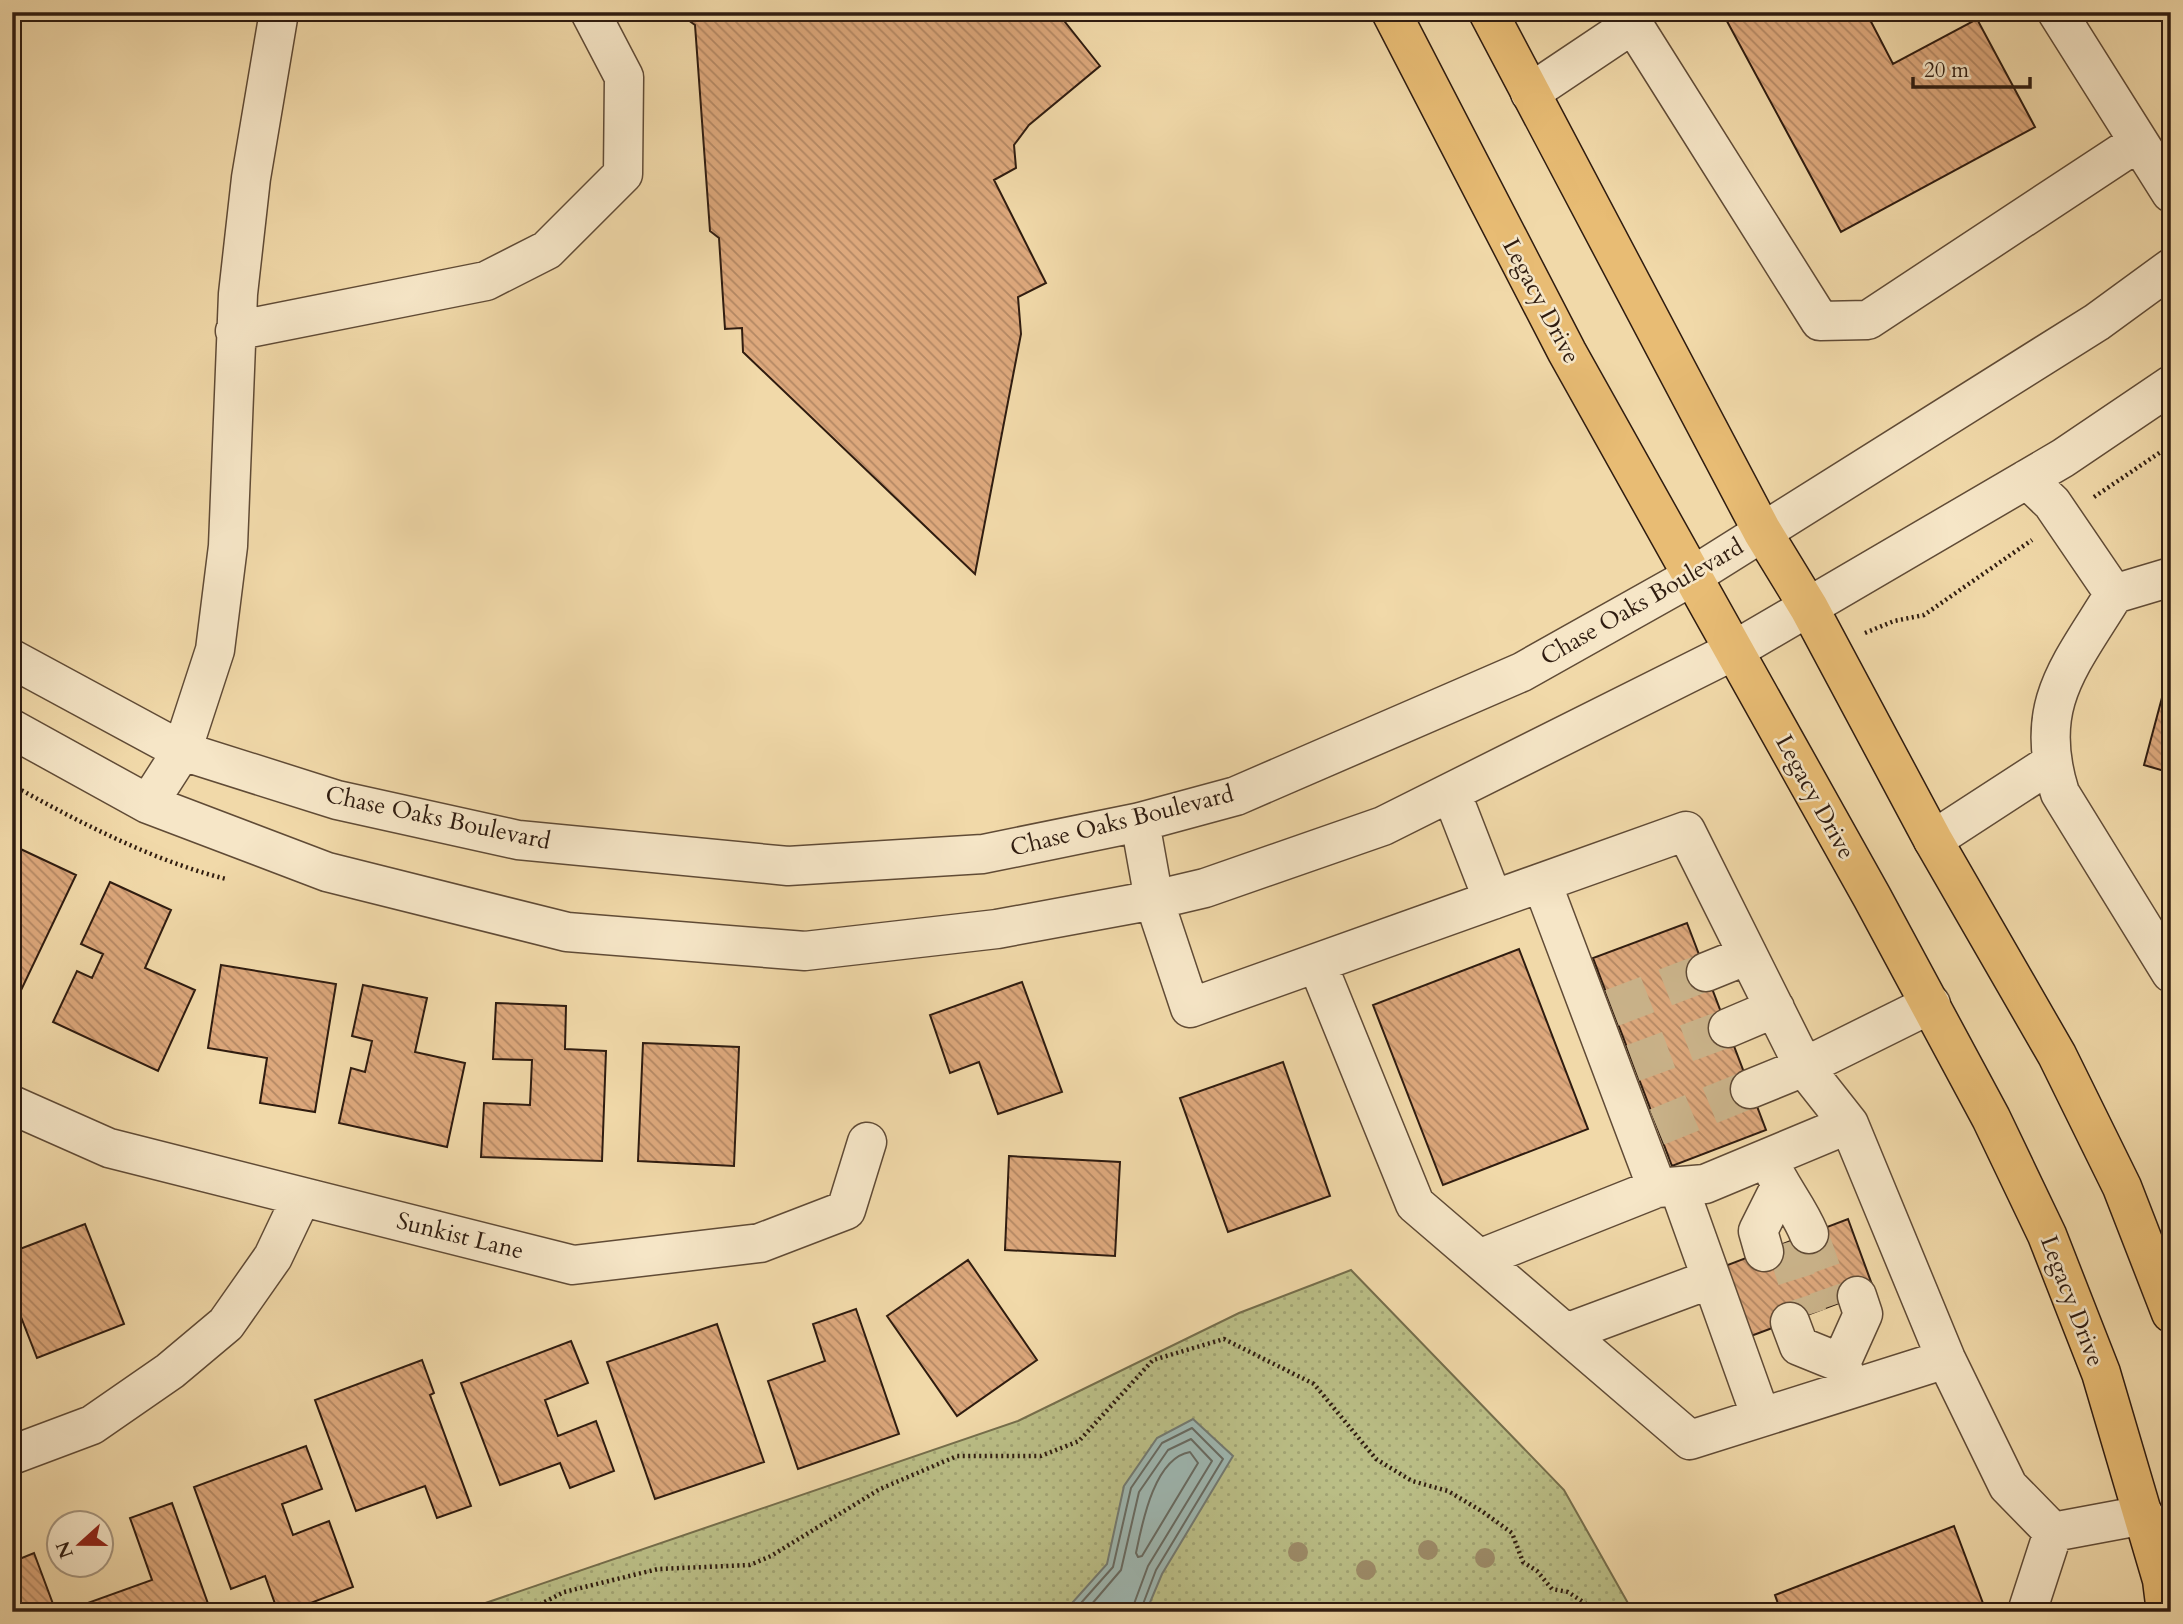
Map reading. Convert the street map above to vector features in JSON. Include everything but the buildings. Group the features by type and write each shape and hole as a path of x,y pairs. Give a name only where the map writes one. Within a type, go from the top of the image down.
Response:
{"main road":[{"name":"Legacy Drive","path":"1391,12 1567,352 1931,1004 1991,1118 2047,1235 2157,1513 2166,1612"},
{"path":"1488,12 1762,531 1809,608 1933,840 2057,1055 2122,1187 2171,1313"}],"street":[{"path":"148,804 182,751 215,650 225,590 235,331 251,178 279,12"},
{"path":"235,331 486,281 547,250 623,174 624,77 590,12"},
{"path":"2057,12 2171,193"},
{"path":"1530,93 1630,18 1820,321 1868,320 2138,142"},
{"name":"Chase Oaks Boulevard","path":"12,659 182,751 337,800 519,840 788,866 983,855 1140,822 1236,796 1352,748 1522,672 1691,577 2097,322 2171,268"},
{"path":"12,729 148,804 327,872 567,932 805,951 997,929 1205,888 1383,826 1733,651 2027,479 2171,385"},
{"path":"2027,479 2052,503 2114,594"},
{"path":"2171,577 2114,594 2056,689 2049,730 2050,764 2060,793 2171,973"},
{"path":"1933,840 2050,764"},
{"path":"1451,792 1493,900"},
{"path":"1140,822 1154,900 1190,1009 1686,831 1804,1067 1849,1124 1946,1359 2008,1486 2053,1532"},
{"path":"1542,883 1602,1012 1668,1188 1711,1279 1761,1418"},
{"path":"1706,972 1748,955"},
{"path":"1317,964 1415,1204 1690,1440 1761,1418 1845,1376 1946,1359"},
{"path":"1751,1089 1804,1067 1931,1004"},
{"path":"1728,1028 1775,1008"},
{"name":"Sunkist Lane","path":"12,1105 109,1148 573,1265 760,1243 846,1210 867,1142"},
{"path":"1479,1259 1668,1188 1774,1173 1849,1124"},
{"path":"1774,1173 1823,1208 1797,1239 1758,1231 1774,1173"},
{"path":"12,1455 92,1425 170,1371 226,1324 273,1257 300,1198"},
{"path":"1566,1333 1711,1279"},
{"path":"1822,1309 1863,1314 1845,1376 1799,1346 1822,1309"},
{"path":"2053,1532 2157,1513"},
{"path":"2026,1612 2053,1532"}],"path":[{"path":"525,1612 564,1592 658,1569 750,1565 771,1556 880,1489 957,1456 1041,1456 1079,1441 1153,1360 1224,1339 1314,1384 1376,1459 1412,1481 1448,1491 1483,1512 1512,1533 1523,1562 1537,1571 1552,1589 1568,1592 1598,1612"}],"green space":[{"path":"1351,1270 1564,1490 1633,1612 459,1612 1018,1421 1239,1313"}],"water":[{"path":"1193,1419 1233,1456 1162,1574 1146,1612 1064,1612 1107,1564 1124,1486 1157,1438"}],"tunnel":[{"path":"1612,1008 1706,972"},
{"path":"1633,1063 1728,1028"},
{"path":"1657,1127 1750,1089"},
{"path":"1809,1234 1834,1305"},
{"path":"1785,1243 1808,1315"}]}
